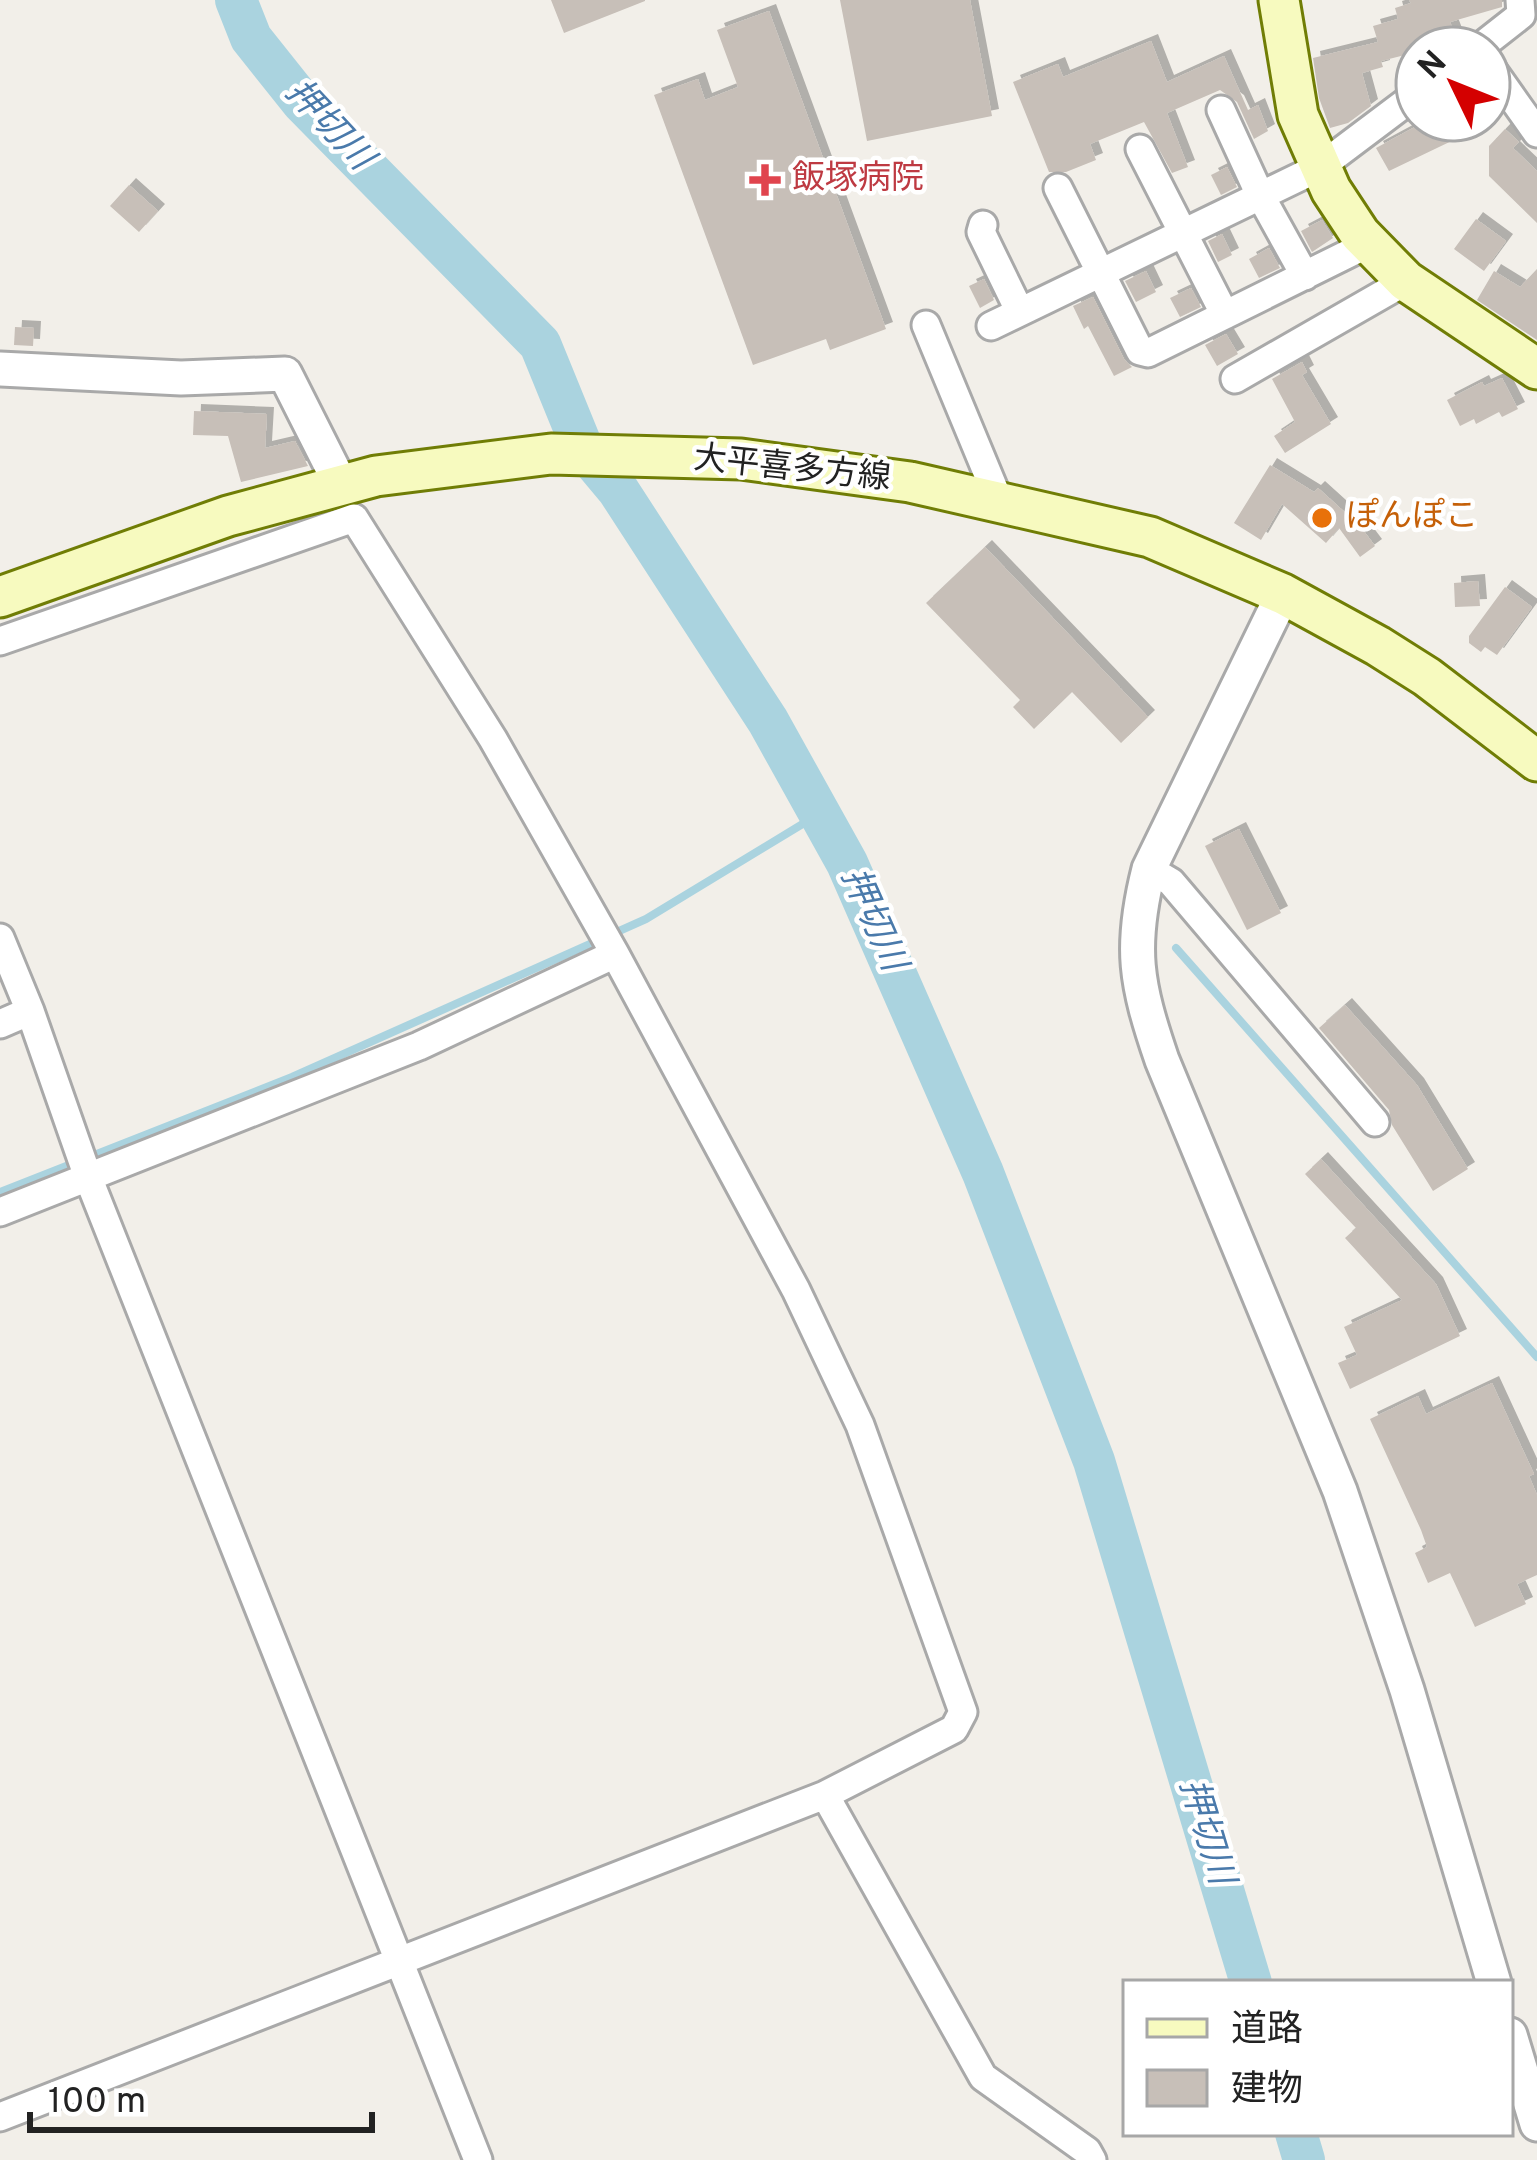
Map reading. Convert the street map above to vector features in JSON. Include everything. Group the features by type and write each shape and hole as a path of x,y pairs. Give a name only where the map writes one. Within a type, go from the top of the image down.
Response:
{"main road":[{"path":"1280,0 1298,115 1331,190 1368,244 1406,281 1537,369"},
{"name":"大平喜多方線","path":"0,597 229,516 358,481 551,454 741,459 910,482 1150,537 1283,594 1427,677 1537,760"}],"street":[{"path":"1513,100 1537,134"},
{"path":"1221,110 1259,194 1305,275"},
{"path":"992,326 1320,166 1393,112"},
{"path":"1140,148 1226,315"},
{"path":"1058,188 1140,351 1148,353 1368,244"},
{"path":"983,225 982,232 1019,310"},
{"path":"1234,379 1406,281"},
{"path":"926,325 999,501"},
{"path":"0,369 181,378 285,374 358,481"},
{"path":"0,641 354,518 494,739 616,954 796,1290 860,1425 963,1712 954,1730 825,1795 0,2117"},
{"path":"1283,594 1149,869 1135,957 1144,1008 1340,1490 1407,1690 1493,1980"},
{"path":"1149,869 1171,882 1375,1122"},
{"path":"0,938 88,1177 478,2160"},
{"path":"0,1212 419,1046 616,954"},
{"path":"0,1024 30,1011"},
{"path":"825,1795 983,2077 1087,2151 1092,2160"},
{"path":"1513,2045 1537,2124"}],"building":[{"path":"551,0 645,0 645,1 564,33"},
{"path":"840,0 970,0 992,116 867,141"},
{"path":"1409,0 1502,0 1502,7 1451,24 1393,24 1393,58 1381,61 1383,67 1362,73 1371,106 1348,123 1330,128 1319,98 1313,58 1378,42 1373,26 1398,19 1395,8 1411,3"},
{"path":"769,11 886,329 830,350 826,339 753,365 654,95 698,79 705,100 738,87 717,30"},
{"path":"1151,41 1167,82 1224,56 1248,110 1258,105 1268,131 1254,139 1237,102 1220,90 1167,113 1188,167 1172,173 1144,122 1090,144 1096,160 1066,172 1049,172 1013,82 1058,64 1063,77"},
{"path":"1513,136 1519,142 1513,148 1537,171 1537,223 1489,176 1489,146 1513,144"},
{"path":"1393,139 1393,144 1445,144 1389,171 1376,148"},
{"path":"1227,167 1237,187 1221,195 1211,175"},
{"path":"129,185 158,211 139,232 110,206"},
{"path":"1476,219 1506,241 1484,271 1454,249"},
{"path":"1322,220 1333,238 1312,252 1301,231"},
{"path":"1222,234 1232,255 1218,262 1208,241"},
{"path":"1269,248 1280,268 1259,278 1249,259"},
{"path":"1537,269 1537,340 1477,300 1494,271 1520,287"},
{"path":"1146,271 1156,292 1136,302 1125,281"},
{"path":"984,279 994,300 980,308 969,286"},
{"path":"1191,288 1201,307 1180,317 1170,298"},
{"path":"1093,297 1132,367 1114,376 1073,306"},
{"path":"15,327 34,328 33,346 14,345"},
{"path":"1226,334 1238,354 1217,366 1205,345"},
{"path":"1302,362 1307,372 1302,375 1331,424 1285,453 1274,436 1295,422 1272,379"},
{"path":"1502,378 1518,409 1460,426 1447,400 1482,382 1484,386"},
{"path":"194,411 267,414 265,448 295,441 308,466 241,482 228,436 193,435"},
{"path":"1270,465 1314,492 1318,488 1375,546 1360,557 1339,528 1326,543 1282,504 1261,540 1234,523"},
{"path":"985,547 1148,717 1121,743 1072,692 1034,729 1013,707 1020,700 926,603"},
{"path":"1478,581 1480,606 1455,607 1454,583"},
{"path":"1505,587 1532,607 1497,655 1485,647 1481,652 1469,643 1469,636"},
{"path":"1239,829 1281,913 1247,930 1205,846"},
{"path":"1345,1005 1417,1085 1468,1169 1433,1191 1392,1125 1389,1110 1319,1028"},
{"path":"1321,1159 1436,1284 1460,1336 1350,1389 1338,1363 1357,1355 1344,1327 1402,1300 1345,1238 1356,1228 1305,1174"},
{"path":"1492,1383 1534,1474 1529,1476 1537,1495 1537,1575 1517,1584 1526,1604 1475,1627 1450,1573 1428,1583 1415,1553 1427,1547 1421,1530 1370,1419 1418,1396 1426,1414"}],"waterway":[{"name":"押切川","path":"236,0 251,38 302,102 540,344 582,447 618,490 768,721 847,863 983,1173 1094,1461 1250,1980"},
{"path":"0,1192 292,1077 646,919 819,814"},
{"path":"1176,948 1537,1357"},
{"name":"押切川","path":"1297,2136 1304,2160"}],"place":[{"name":"飯塚病院","path":"765,180"},
{"name":"ぽんぽこ","path":"1322,518"}]}
